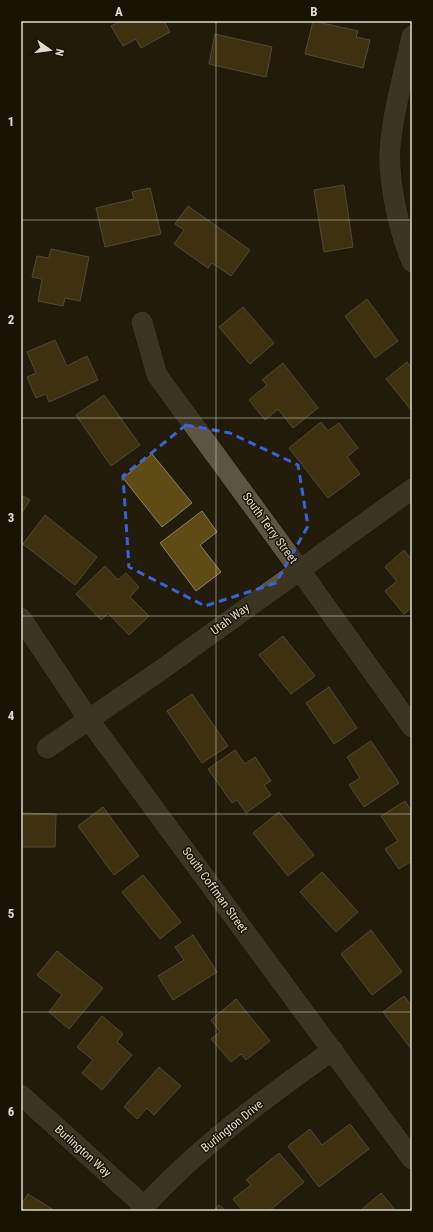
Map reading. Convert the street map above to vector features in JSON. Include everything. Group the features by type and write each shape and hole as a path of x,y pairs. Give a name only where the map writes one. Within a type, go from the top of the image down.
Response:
{"street":[{"path":"412,36 390,149 392,179 397,209 412,262"},
{"name":"South Terry Street","path":"142,322 158,375 300,569 412,727"},
{"name":"Utah Way","path":"48,748 161,670 412,489"},
{"name":"South Coffman Street","path":"21,618 90,720 412,1158"},
{"name":"Burlington Drive","path":"142,1208 188,1161 285,1084 333,1050"},
{"name":"Burlington Way","path":"21,1096 142,1208"}],"highlighted area":[{"path":"186,425 230,433 298,465 308,526 276,583 205,606 129,567 123,476"}],"building":[{"path":"121,21 164,21 170,32 141,48 136,39 123,46 111,26"},
{"path":"313,21 358,31 356,37 370,40 363,68 305,54"},
{"path":"215,34 272,47 266,77 209,64"},
{"path":"344,185 353,247 324,252 314,190"},
{"path":"150,188 161,234 105,247 96,208 134,199 132,192"},
{"path":"188,206 250,250 231,276 212,263 208,268 174,244 184,230 175,224"},
{"path":"51,249 89,257 80,301 65,298 63,306 38,301 42,279 32,277 37,256 49,258"},
{"path":"367,299 398,341 375,358 345,316"},
{"path":"243,307 274,343 250,364 219,327"},
{"path":"55,340 67,366 87,356 98,380 49,402 46,394 36,398 27,377 36,373 27,352"},
{"path":"407,362 412,369 412,411 386,379"},
{"path":"283,363 318,408 293,428 278,409 265,420 249,400 267,385 262,380"},
{"path":"104,395 140,445 111,466 76,415"},
{"path":"321,422 328,431 339,423 358,448 347,457 360,474 328,498 289,448"},
{"path":"152,454 192,503 162,527 123,478"},
{"path":"21,495 30,500 21,514"},
{"path":"202,511 217,532 200,545 221,572 196,591 160,543"},
{"path":"45,515 97,557 75,585 23,544"},
{"path":"404,550 412,560 412,607 404,614 385,591 397,581 385,567"},
{"path":"105,566 118,580 126,573 139,587 130,597 149,616 129,635 108,613 101,620 76,594"},
{"path":"283,636 315,676 291,694 259,655"},
{"path":"329,687 357,728 334,744 306,703"},
{"path":"192,694 228,746 202,763 167,711"},
{"path":"371,741 399,783 364,807 349,785 360,778 347,757"},
{"path":"235,750 245,764 255,757 271,781 264,785 271,795 246,813 237,800 232,803 208,769"},
{"path":"405,801 412,812 412,861 399,869 385,849 398,841 381,816"},
{"path":"103,807 139,856 114,875 78,826"},
{"path":"279,812 314,855 288,876 253,833"},
{"path":"21,813 56,814 55,847 21,847"},
{"path":"322,872 358,912 336,932 300,892"},
{"path":"143,875 181,922 160,939 122,892"},
{"path":"371,930 402,972 372,995 341,954"},
{"path":"193,935 217,972 173,1000 158,976 184,960 175,947"},
{"path":"57,951 103,988 69,1029 49,1012 62,995 37,975"},
{"path":"404,996 412,1006 412,1050 383,1012"},
{"path":"236,999 270,1041 246,1060 241,1054 231,1062 211,1039 220,1032 211,1020"},
{"path":"102,1016 123,1034 117,1042 132,1055 102,1090 82,1073 93,1060 77,1047"},
{"path":"159,1067 181,1086 154,1115 147,1108 137,1119 124,1107"},
{"path":"350,1124 369,1149 319,1187 288,1146 310,1129 322,1145"},
{"path":"279,1153 304,1182 269,1211 243,1211 233,1199 251,1185 246,1180"},
{"path":"381,1193 396,1211 360,1211"},
{"path":"28,1194 52,1209 51,1211 21,1211 21,1205"},
{"path":"219,1205 226,1211 214,1211"}]}
